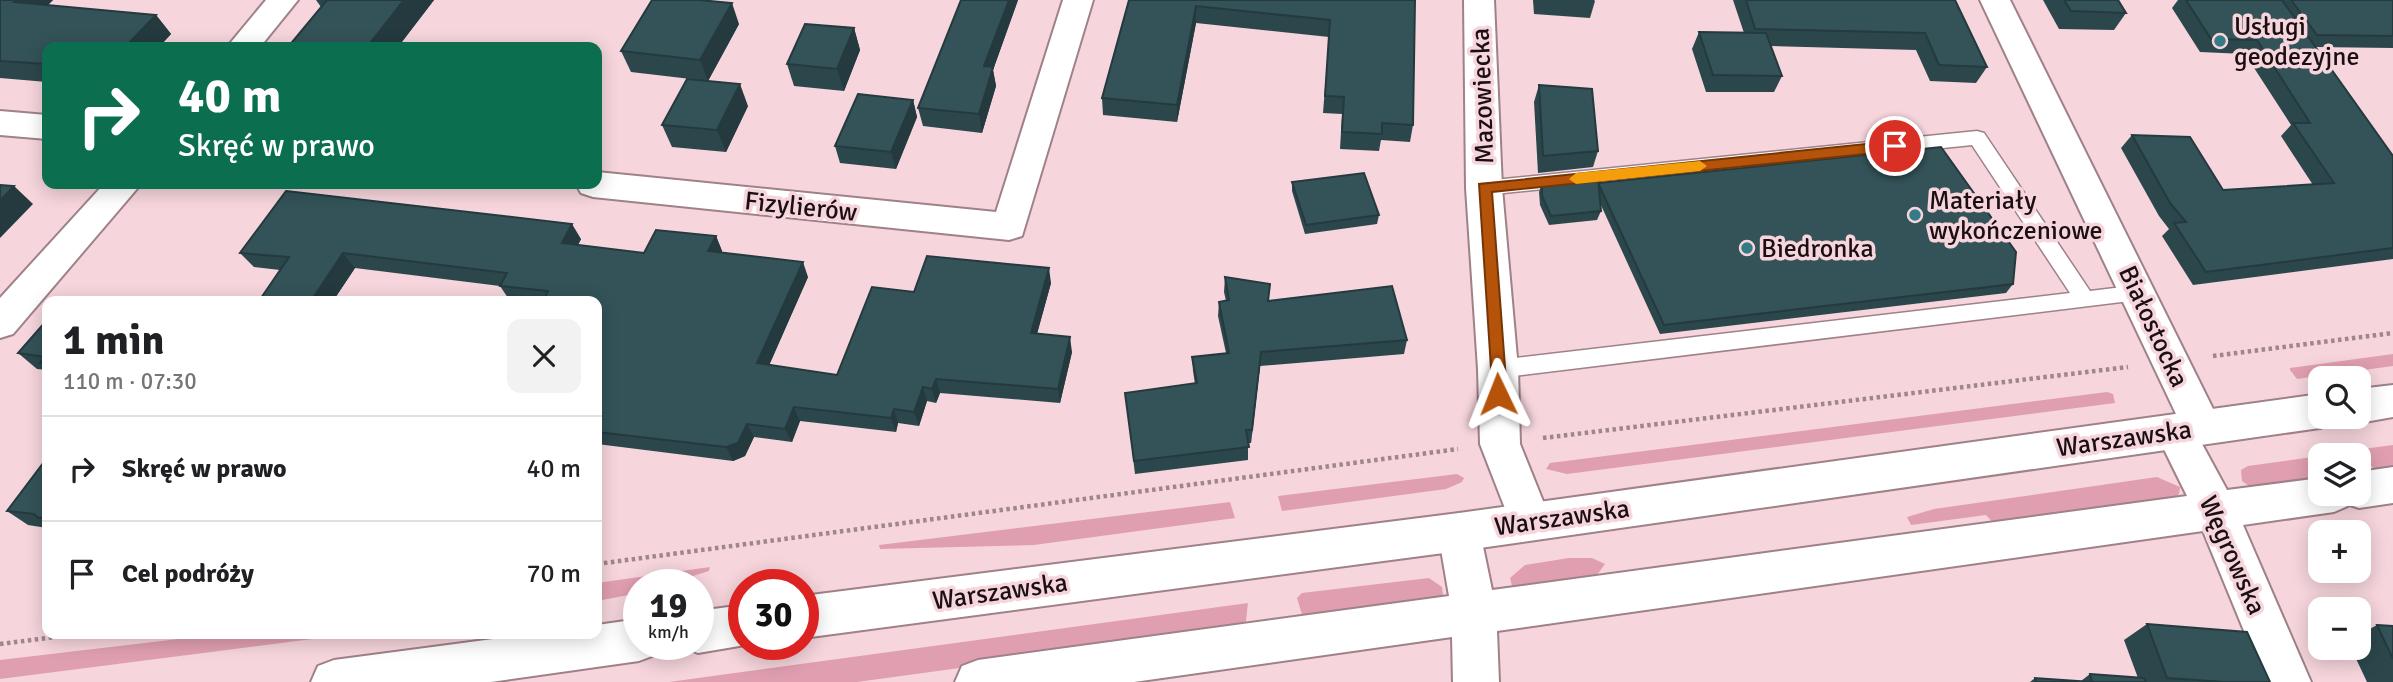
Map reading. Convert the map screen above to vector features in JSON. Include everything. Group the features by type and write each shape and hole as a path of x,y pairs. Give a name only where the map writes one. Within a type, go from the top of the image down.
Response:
{"street":[{"path":"247,42 283,0"},
{"name":"Fizylierów","path":"602,185 1009,227 1079,0"},
{"name":"Mazowiecka","path":"1479,0 1484,188 1498,369 1500,443 1530,521"},
{"name":"Białostocka","path":"1995,0 2139,293 2189,429"},
{"path":"0,123 42,127"},
{"path":"0,323 120,189"},
{"path":"2371,404 2393,401"},
{"name":"Warszawska","path":"819,615 1459,532 2308,413"},
{"name":"Węgrowska","path":"2189,429 2216,512 2288,682"},
{"path":"2371,488 2393,485"},
{"path":"978,682 2308,498"},
{"path":"1459,532 1474,614 1476,682"},
{"path":"334,682 623,642"}],"lane":[{"path":"1484,188 1977,138 2085,300"},
{"path":"1498,369 2139,293"}],"path":[{"path":"0,644 42,639"}],"shaded area":[{"path":"2393,354 2393,366 2371,369 2371,366 2308,366 2308,378 2297,379 2290,368"},
{"path":"2107,392 2113,394 2115,403 1567,474 1546,469 1550,463"},
{"path":"2393,445 2393,472 2381,471 2371,465 2371,448"},
{"path":"2308,458 2308,480 2253,489 2242,481 2241,470 2248,466"},
{"path":"1457,474 1464,478 1462,482 1446,489 1282,511 1278,496"},
{"path":"2157,477 2180,487 2179,494 2171,500 1996,526 1986,515 1911,525 1907,517 1934,509"},
{"path":"1230,502 1235,518 1034,545 880,549 879,545"},
{"path":"1569,558 1592,558 1605,564 1594,579 1521,590 1512,586 1510,578 1525,565"},
{"path":"1429,578 1442,587 1443,595 1433,605 1304,621 1297,598 1302,593"},
{"path":"623,579 623,596 602,600 602,582"},
{"path":"1248,603 1245,629 857,682 669,682"},
{"path":"178,639 312,639 0,679 0,660"}],"building":[{"path":"0,0 156,15 130,42 42,42 42,64 0,61"},
{"path":"327,0 404,0 371,42 292,42"},
{"path":"652,0 732,3 700,60 621,51"},
{"path":"961,0 1009,0 984,66 993,67 979,114 918,108"},
{"path":"1129,0 1415,0 1413,125 1382,123 1382,134 1342,132 1344,97 1325,96 1330,20 1196,6 1177,105 1102,98"},
{"path":"1746,0 1955,0 1987,67 1939,65 1925,33 1755,29"},
{"path":"2064,0 2118,0 2126,13 2071,11"},
{"path":"2186,0 2282,0 2393,156 2393,248 2206,272 2174,223 2186,222 2170,203 2132,135 2190,137 2223,190 2334,183 2293,123 2310,123 2257,40 2211,39"},
{"path":"2291,0 2393,0 2393,36 2317,35"},
{"path":"805,24 854,28 837,69 787,64"},
{"path":"1699,32 1766,33 1782,76 1713,75"},
{"path":"687,79 740,84 717,130 662,125"},
{"path":"1539,85 1592,89 1598,151 1543,156"},
{"path":"858,94 913,100 891,152 835,146"},
{"name":"Biedronka","path":"1941,147 2016,252 2013,284 1664,325 1598,183"},
{"path":"1364,173 1379,215 1306,225 1292,182"},
{"path":"1598,177 1601,211 1551,216 1542,196 1542,183"},
{"path":"0,185 14,186 0,201"},
{"path":"286,191 572,224 562,243 644,253 656,230 716,236 708,251 803,262 757,363 837,375 872,287 914,292 927,256 1049,268 1031,333 1070,337 1058,389 936,379 932,389 923,387 914,412 894,409 891,418 794,407 785,429 747,424 738,443 726,447 602,433 602,296 546,296 548,291 500,286 507,273 343,253 314,296 262,296 289,257 240,253"},
{"path":"1225,277 1270,284 1268,301 1392,286 1407,340 1261,352 1252,430 1246,430 1249,447 1134,461 1125,393 1197,383 1192,357 1229,353 1219,302 1229,300"},
{"path":"42,326 42,357 18,353"},
{"path":"42,465 42,518 7,511"},
{"path":"2147,624 2247,632 2270,682 2167,678"},
{"path":"2377,625 2393,626 2393,659"},
{"path":"2090,674 2144,678 2146,682 2092,682"},
{"path":"2035,678 2092,682 2036,682"}],"slow traffic":[{"path":"1576,179 1700,166"}],"place":[{"name":"Usługi geodezyjne","path":"2220,41"},
{"name":"Materiały wykończeniowe","path":"1915,215"},
{"name":"Biedronka","path":"1747,248"}],"route":[{"path":"1498,394 1484,188 1895,146"}]}
